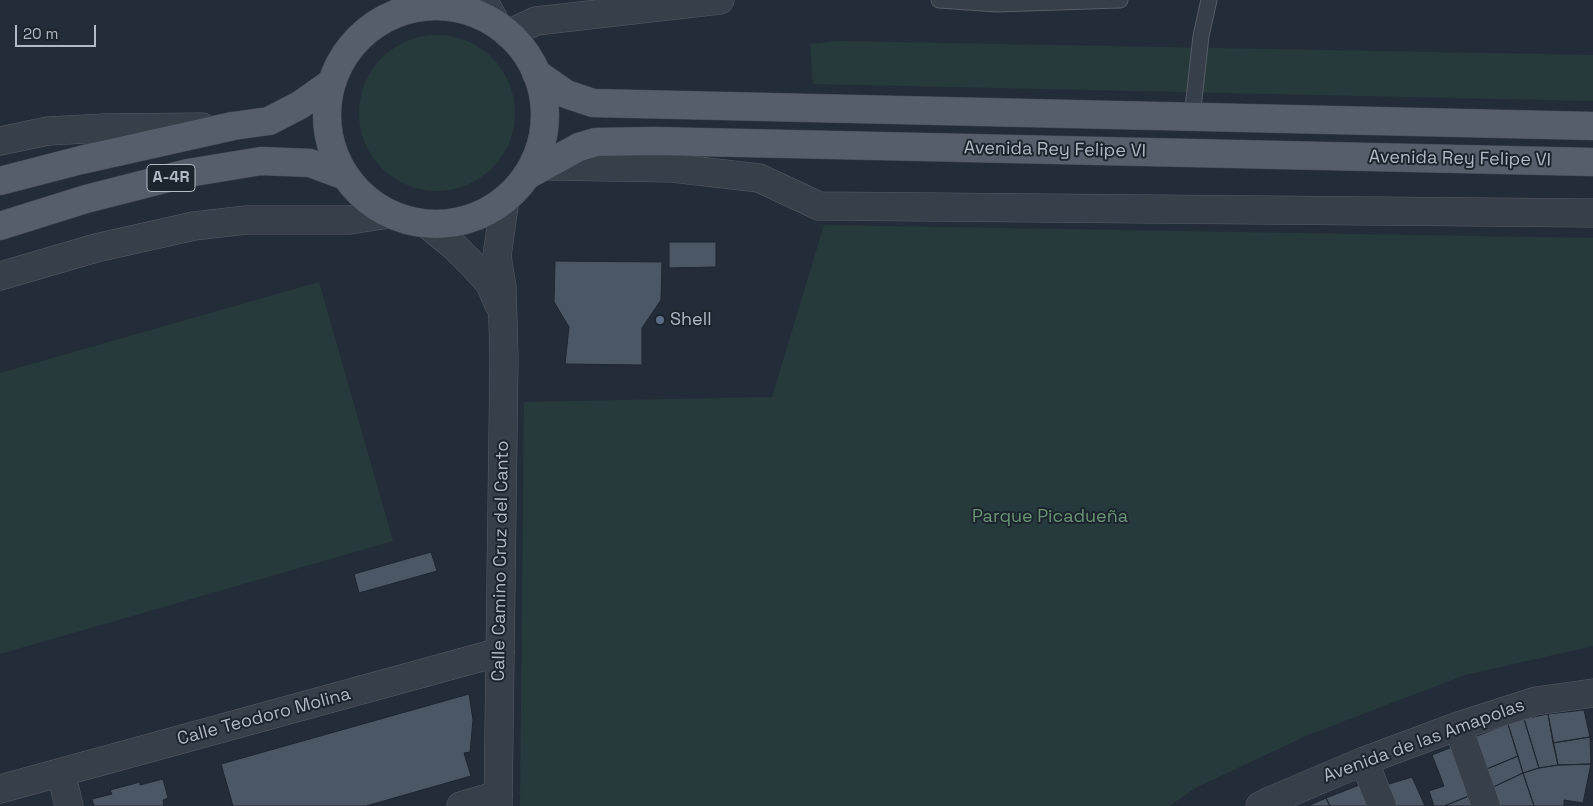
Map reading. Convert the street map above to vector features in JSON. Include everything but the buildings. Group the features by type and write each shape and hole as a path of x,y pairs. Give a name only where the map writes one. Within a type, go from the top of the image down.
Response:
{"main road":[{"path":"411,5 456,8 476,14 503,30 526,54 536,72 543,101 543,134 537,154 535,171 506,199 486,212 467,220 448,224 427,224 407,221 389,214 362,196 345,176 331,146 326,114 331,83 344,56 369,29 411,5"},
{"name":"Avenida Rey Felipe VI","path":"536,72 566,94 593,103 1593,126"},
{"name":"A-4R","path":"0,181 81,160 233,126 269,121 300,105 331,83"},
{"name":"Avenida Rey Felipe VI","path":"535,171 579,147 596,142 655,141 1593,162"},
{"name":"A-4R","path":"0,226 86,199 188,173 261,161 310,163 345,176"}],"street":[{"path":"483,0 503,30 536,20 720,0"},
{"path":"0,141 48,131 233,126"},
{"path":"535,171 672,168 759,178 819,206 1593,212"},
{"name":"Calle Camino Cruz del Canto","path":"498,800 500,652 495,376 503,315 502,287 497,256 506,199"},
{"path":"0,276 96,248 194,226 246,220 350,220 389,214"},
{"name":"Calle Camino Cruz del Canto","path":"427,224 475,266 490,284 503,315"},
{"name":"Calle Teodoro Molina","path":"0,789 500,652"},
{"name":"Avenida de las Amapolas","path":"1269,804 1364,761 1458,726 1536,701 1593,693"},
{"path":"1458,726 1486,806"},
{"path":"1364,761 1382,806"},
{"path":"61,772 69,806"},
{"path":"461,806 498,800"}],"lane":[{"path":"939,0 997,4 1120,0"},
{"path":"1192,117 1201,36 1208,0"}],"green space":[{"path":"437,35 467,41 480,48 492,58 502,70 509,83 515,113 509,143 502,156 492,168 480,178 467,185 437,191 407,185 394,178 382,168 372,156 365,143 359,113 365,83 372,70 382,58 394,48 407,41"},
{"path":"837,41 1593,55 1593,101 813,84 810,44"},
{"name":"Parque Picadueña","path":"824,225 1593,238 1593,646 1465,675 1308,735 1195,788 1170,806 520,806 524,402 772,397"},
{"path":"319,282 393,541 0,654 0,373"}],"place":[{"name":"Shell","path":"660,320"}]}
